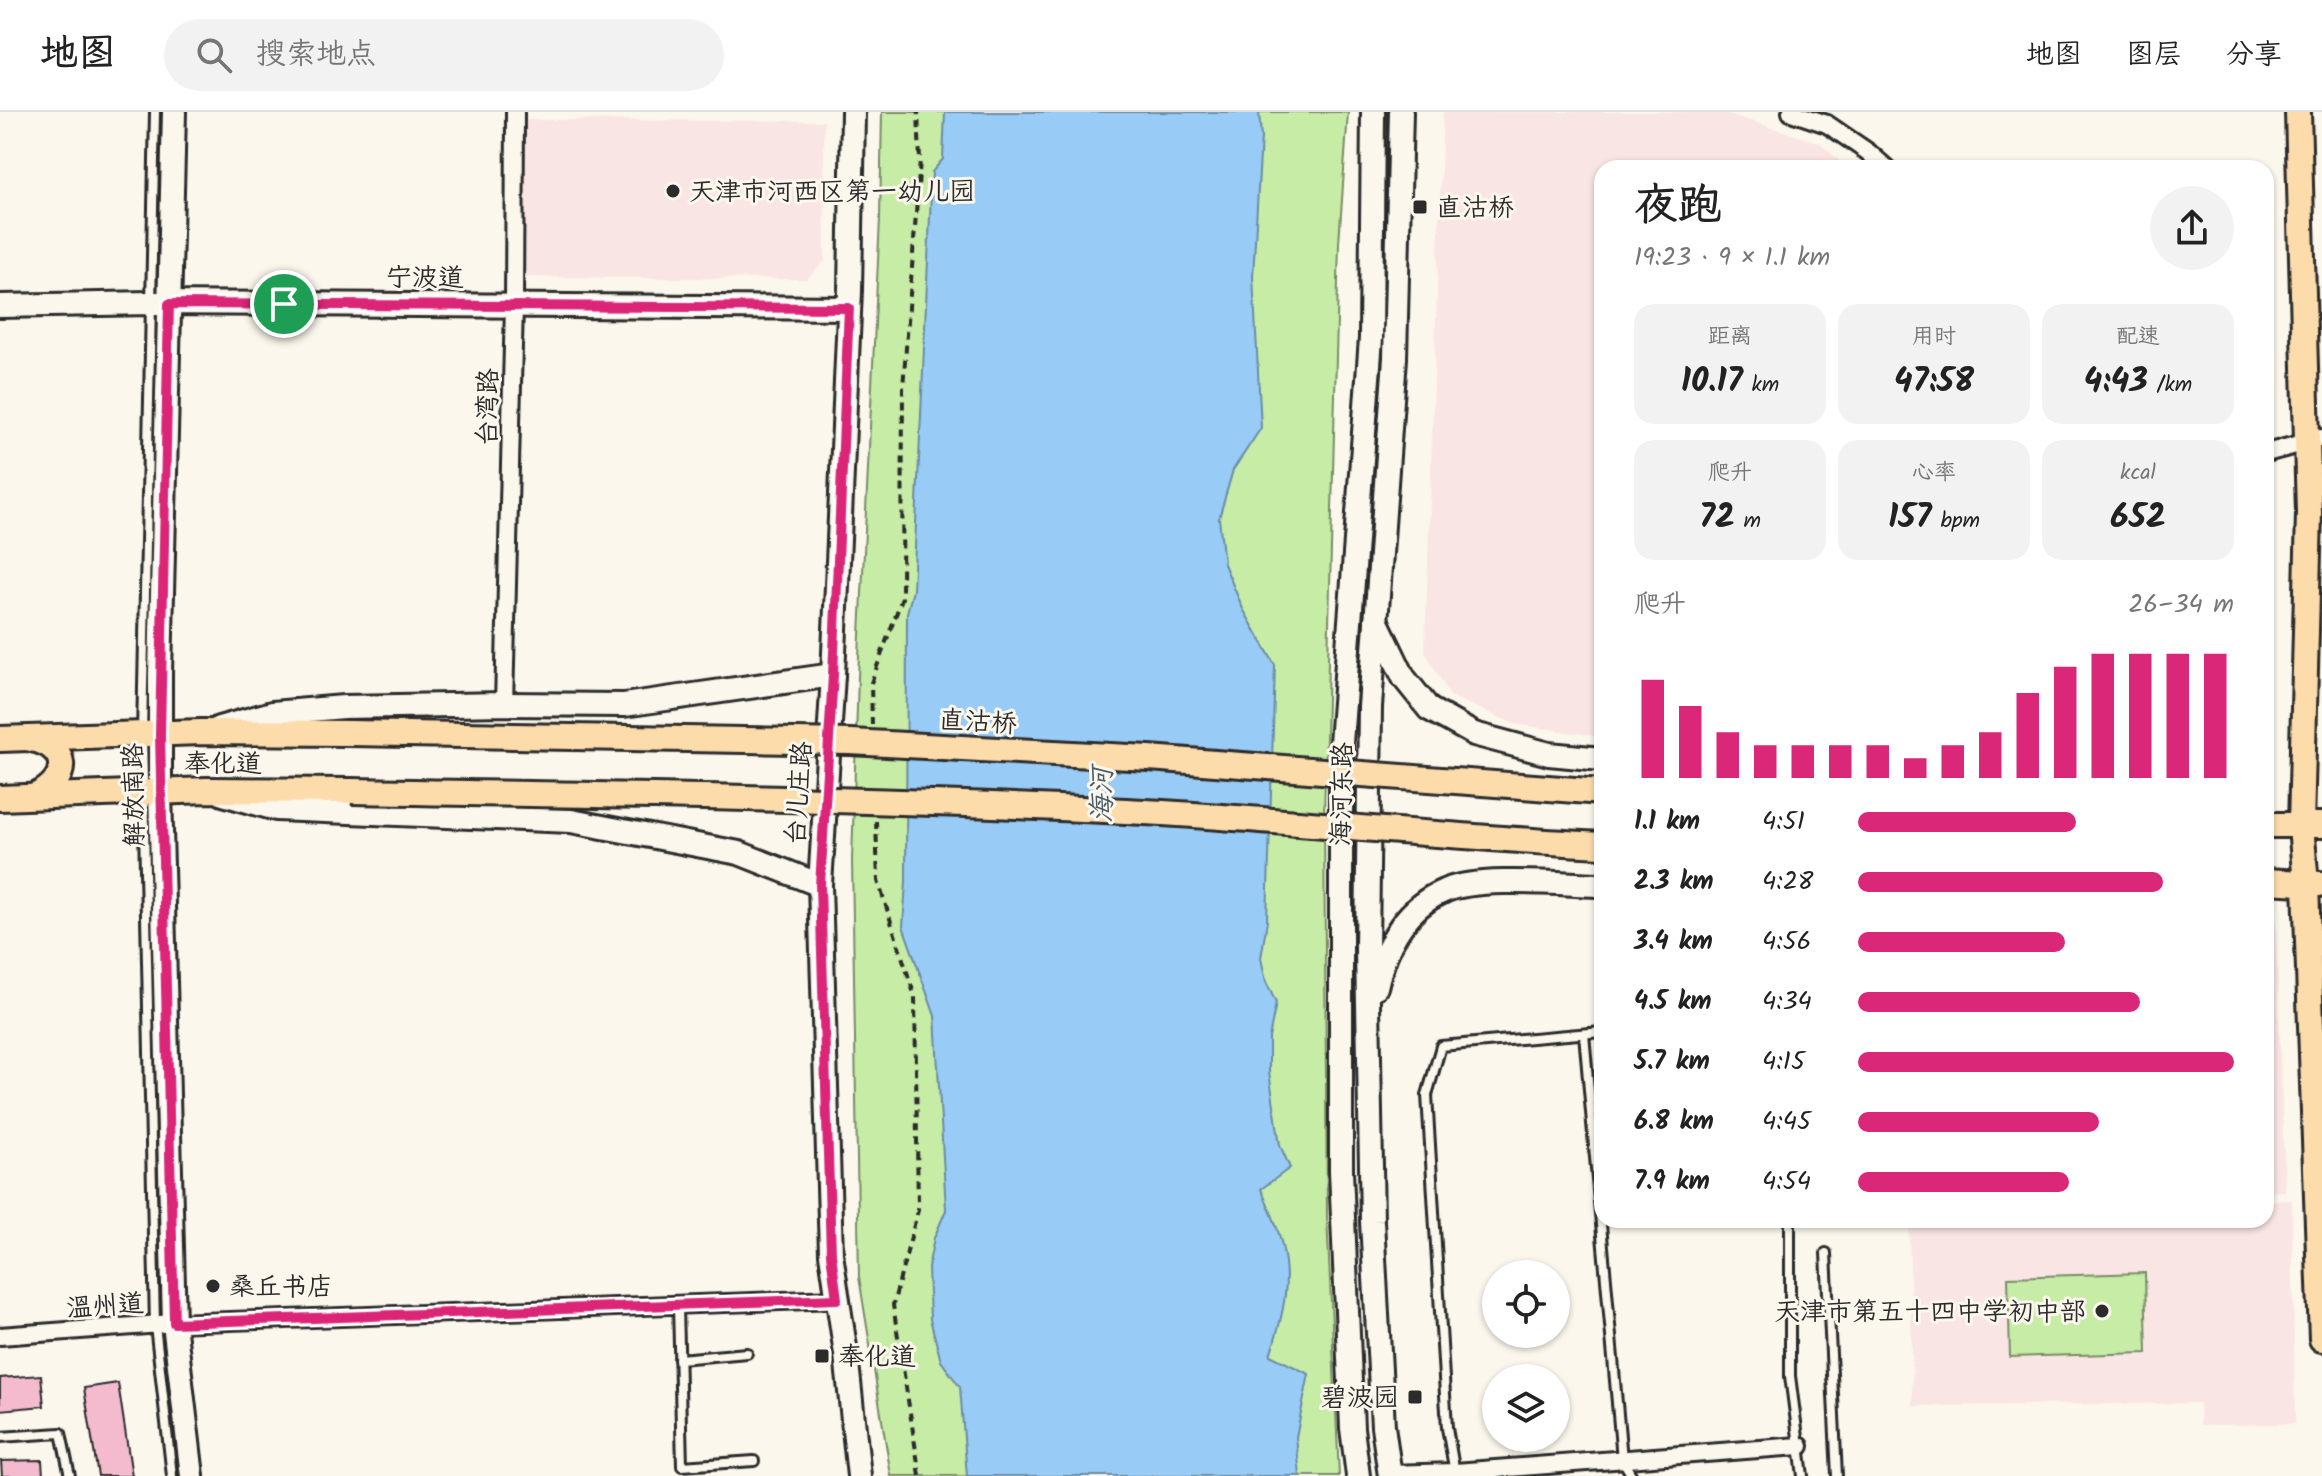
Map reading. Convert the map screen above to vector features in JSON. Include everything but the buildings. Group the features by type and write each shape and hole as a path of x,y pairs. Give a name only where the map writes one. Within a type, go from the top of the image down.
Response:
{"main road":[{"name":"解放南路","path":"174,112 160,303 151,735 165,1324 192,1476"},
{"name":"台儿庄路","path":"853,112 849,308 833,675 820,885 831,1254 859,1476"},
{"name":"海河东路","path":"1358,1476 1352,1428 1341,1171 1341,743 1371,338 1373,112"},
{"name":"海河东路","path":"1390,1475 1383,1426 1372,1221 1370,707 1395,358 1401,112"},
{"path":"2298,112 2315,440 2309,513 2322,1339"},
{"name":"宁波道","path":"0,306 160,303 849,308"},
{"path":"1376,620 1404,678 1429,709 1474,734 1549,754 1594,758"},
{"path":"201,732 272,713 344,707 624,705 833,675"},
{"name":"奉化道","path":"0,739 201,732 349,733"},
{"name":"直沽桥","path":"349,733 850,742 1149,758 1594,791"},
{"path":"29,738 53,747 61,760 55,783 35,796"},
{"path":"207,790 276,809 571,821 739,853 820,885"},
{"name":"奉化道","path":"0,798 207,790 846,801 1148,813 1594,845"},
{"path":"2274,825 2312,825"},
{"path":"2274,882 2314,884"},
{"path":"1369,1015 1382,961 1405,919 1445,890 1475,884 1594,885"}],"street":[{"name":"台湾路","path":"504,704 514,305 515,112"},
{"path":"1791,112 1827,124 1877,160"},
{"path":"2274,451 2315,440"},
{"name":"温州道","path":"0,1336 165,1324 837,1299"},
{"path":"1390,1475 1455,1474 1800,1446"}],"lane":[{"name":"解放南路","path":"155,112 160,303"},
{"path":"1455,1474 1447,1428 1427,1095 1441,1046 1594,1033"},
{"path":"1584,1034 1594,1146"},
{"path":"1601,1228 1622,1459 1632,1476"},
{"path":"1790,1228 1790,1376 1803,1476"},
{"path":"1826,1253 1837,1476"},
{"path":"678,1306 682,1466 754,1461"},
{"name":"解放南路","path":"165,1324 172,1476"},
{"path":"679,1359 747,1353"},
{"path":"0,1437 61,1433 70,1476"}],"shaded area":[{"path":"1443,112 1722,112 1820,143 1838,160 1594,160 1594,736 1515,724 1450,696 1425,652"},
{"name":"天津市河西区第一幼儿园","path":"523,120 824,121 825,262 806,279 522,277"},
{"path":"2274,906 2275,906 2285,1191 2274,1192"},
{"name":"天津市第五十四中学初中部","path":"2292,1200 2295,1424 2200,1425 2199,1403 1913,1406 1909,1228 2274,1228 2274,1201"}],"green space":[{"path":"882,112 1348,112 1339,243 1324,815 1327,1216 1339,1476 891,1476 859,1277 852,860"},
{"path":"2145,1273 2147,1353 2010,1357 2008,1277"}],"water":[{"name":"海河","path":"945,112 1259,112 1261,137 1253,276 1261,428 1233,470 1219,518 1224,564 1243,609 1275,665 1267,921 1261,958 1266,982 1276,1003 1269,1038 1269,1072 1280,1145 1290,1168 1261,1189 1279,1233 1286,1271 1283,1310 1270,1355 1309,1374 1296,1437 1300,1476 967,1476 960,1387 941,1361 930,1319 928,1268 934,1238 946,1210 935,1016 903,926 906,882 907,613 913,590 932,172 943,159"}],"place":[{"name":"天津市河西区第一幼儿园","path":"673,191"},
{"name":"直沽桥","path":"1420,207"},
{"name":"桑丘书店","path":"213,1286"},
{"name":"天津市第五十四中学初中部","path":"2102,1311"},
{"name":"奉化道","path":"822,1356"},
{"name":"碧波园","path":"1415,1397"}],"route":[{"path":"169,304 284,304 849,308 833,675 820,885 831,1254 837,1299 174,1323 160,791 169,304"}]}
